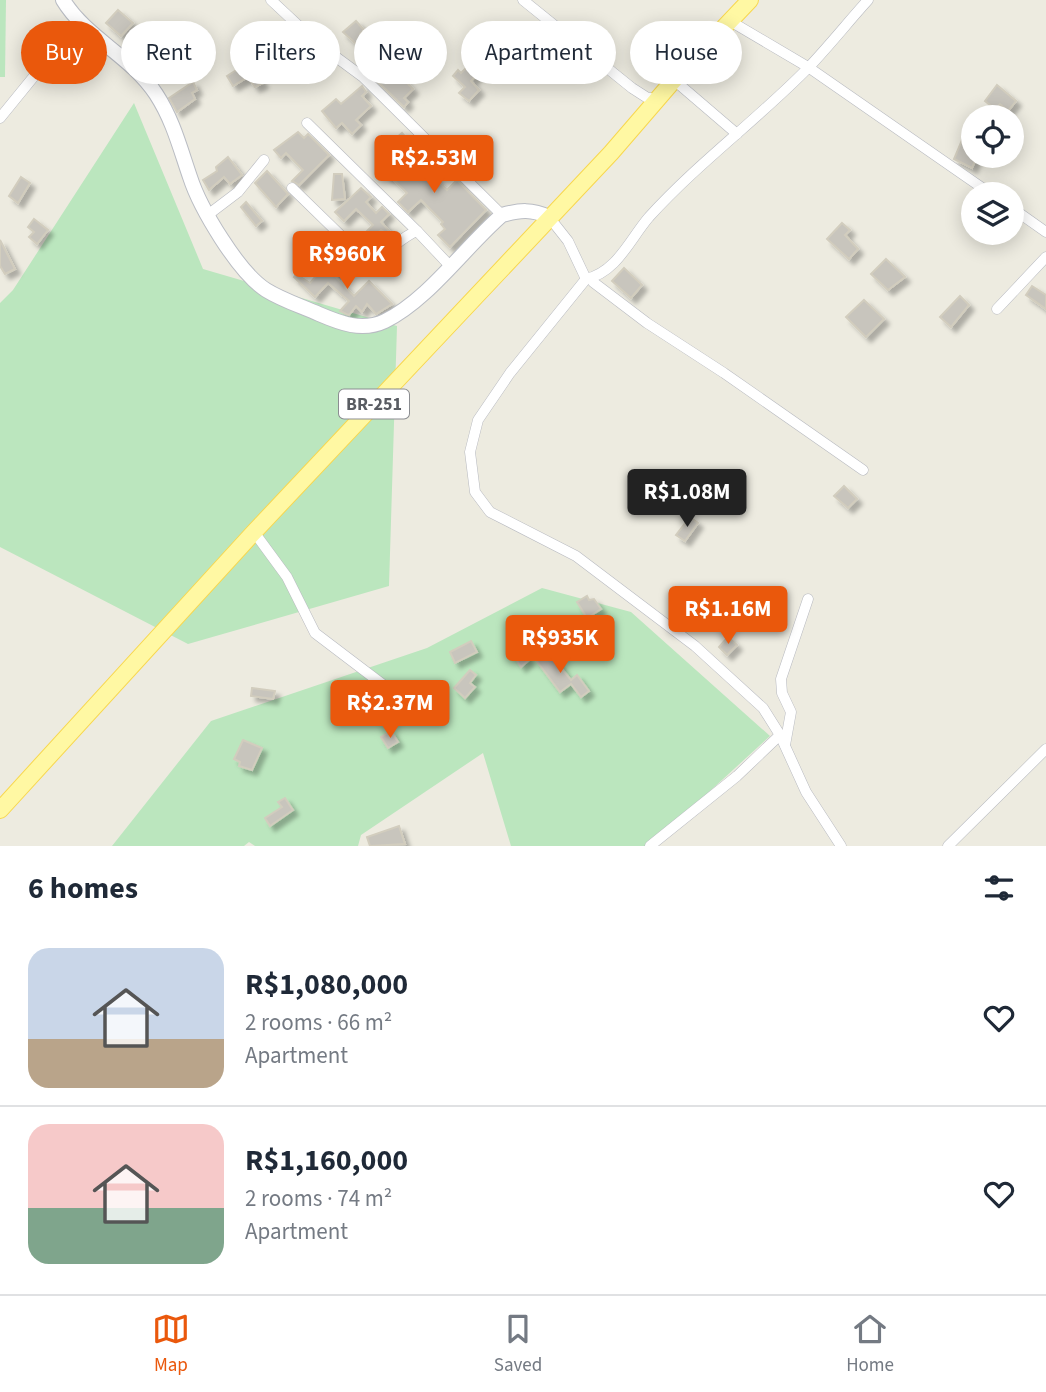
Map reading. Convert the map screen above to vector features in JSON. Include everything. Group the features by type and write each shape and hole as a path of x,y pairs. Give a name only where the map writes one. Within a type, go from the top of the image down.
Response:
{"main road":[{"name":"BR-251","path":"730,21 750,0"},
{"name":"BR-251","path":"0,810 254,532 659,100 671,84"}],"street":[{"path":"63,0 79,21"},
{"path":"271,0 317,43 363,77 502,215"},
{"path":"523,0 632,88 646,97 659,100"},
{"path":"841,846 806,792 783,740 763,708 695,646 576,556 490,512 475,492 470,452 478,420 510,373 589,278 616,262 671,193 808,67 868,0"},
{"path":"742,28 808,67 974,182"},
{"path":"107,44 128,61 156,94 176,132 198,200 235,259 264,289 337,322 358,326 384,322 426,290 502,215 534,211 549,217 568,241 593,282 647,323 863,470"},
{"path":"0,118 28,84"},
{"path":"679,84 737,134"},
{"path":"307,123 418,231 450,266"},
{"path":"209,214 238,192 264,160"},
{"path":"292,188 366,260 376,259 406,235 418,231"},
{"path":"1024,216 1046,232"},
{"path":"997,309 1046,257"},
{"path":"254,532 287,577 315,634 390,690"},
{"path":"650,846 783,740 792,712 782,693 781,679 808,599"},
{"path":"948,846 1046,749"}],"green space":[{"path":"0,0 6,0 5,77 0,77"},
{"path":"134,103 203,269 397,326 389,586 188,644 0,547 0,303 13,290"},
{"path":"542,588 631,612 770,736 650,846 511,846 483,753 361,835 358,846 255,846 249,842 244,846 112,846 211,721 427,648"}],"building":[{"path":"118,10 131,21 121,21 121,36 107,22"},
{"path":"354,23 354,42 343,32"},
{"path":"458,70 461,73 461,83 453,76"},
{"path":"190,84 194,84 197,90 192,93 195,99 177,112 169,98"},
{"path":"380,84 408,84 413,89 404,98 408,102 404,107"},
{"path":"462,84 474,84 479,90 469,101 459,93 465,87"},
{"path":"997,85 1016,101 1013,105 990,105 985,101"},
{"path":"362,86 366,92 362,96 371,106 356,120 361,125 352,134 342,123 336,128 322,111 336,99 341,104"},
{"path":"298,132 304,138 308,134 329,155 299,185 292,181 303,170 286,153 281,158 274,150"},
{"path":"402,133 408,140 394,152 388,145"},
{"path":"961,142 961,162 954,159"},
{"path":"395,153 406,164 416,154 426,163 433,157 439,163 431,170 435,173 432,176 447,190 457,180 486,210 450,247 438,235 445,229 441,224 443,222 421,200 408,212 398,202 407,193 379,169"},
{"path":"228,157 242,175 230,184 224,177 209,190 203,180 217,171 216,167"},
{"path":"267,171 288,194 276,207 255,183"},
{"path":"334,174 342,174 345,199 332,200"},
{"path":"21,177 30,183 18,203 9,196"},
{"path":"361,188 371,197 366,202 376,213 382,207 389,214 381,222 391,233 389,235 381,230 368,242 363,235 373,225 356,209 344,221 335,212"},
{"path":"246,202 262,221 256,226 241,207"},
{"path":"34,219 48,230 37,244 29,237 34,232 28,227"},
{"path":"842,223 850,230 845,235 858,249 849,259 827,239"},
{"path":"0,240 15,269 5,274 0,266"},
{"path":"886,259 905,277 888,290 871,274"},
{"path":"329,261 338,270 334,275 354,296 369,281 392,304 376,314 367,304 362,312 356,306 349,315 340,311 349,301 328,283 315,297 294,277 296,274 310,283"},
{"path":"624,268 642,285 631,298 612,281"},
{"path":"1032,286 1046,295 1046,309 1026,295"},
{"path":"960,296 969,305 951,327 940,317"},
{"path":"864,300 884,319 866,337 846,317"},
{"path":"844,486 857,499 848,508 834,496"},
{"path":"690,517 698,523 685,541 676,535"},
{"path":"587,596 589,600 594,599 601,609 587,618 577,602"},
{"path":"728,637 737,645 727,655 719,647"},
{"path":"471,641 477,652 455,663 450,652"},
{"path":"515,642 529,660 521,667 508,647"},
{"path":"548,652 571,680 577,675 589,691 581,697 571,684 560,692 536,660"},
{"path":"470,670 476,675 470,683 475,687 465,698 454,688"},
{"path":"252,688 275,691 273,699 251,696"},
{"path":"391,731 398,742 388,748 381,737"},
{"path":"243,740 262,748 252,770 239,766 240,762 234,759"},
{"path":"285,798 293,810 270,826 265,818 282,807 278,802"},
{"path":"399,826 405,844 370,846 367,837"}]}
